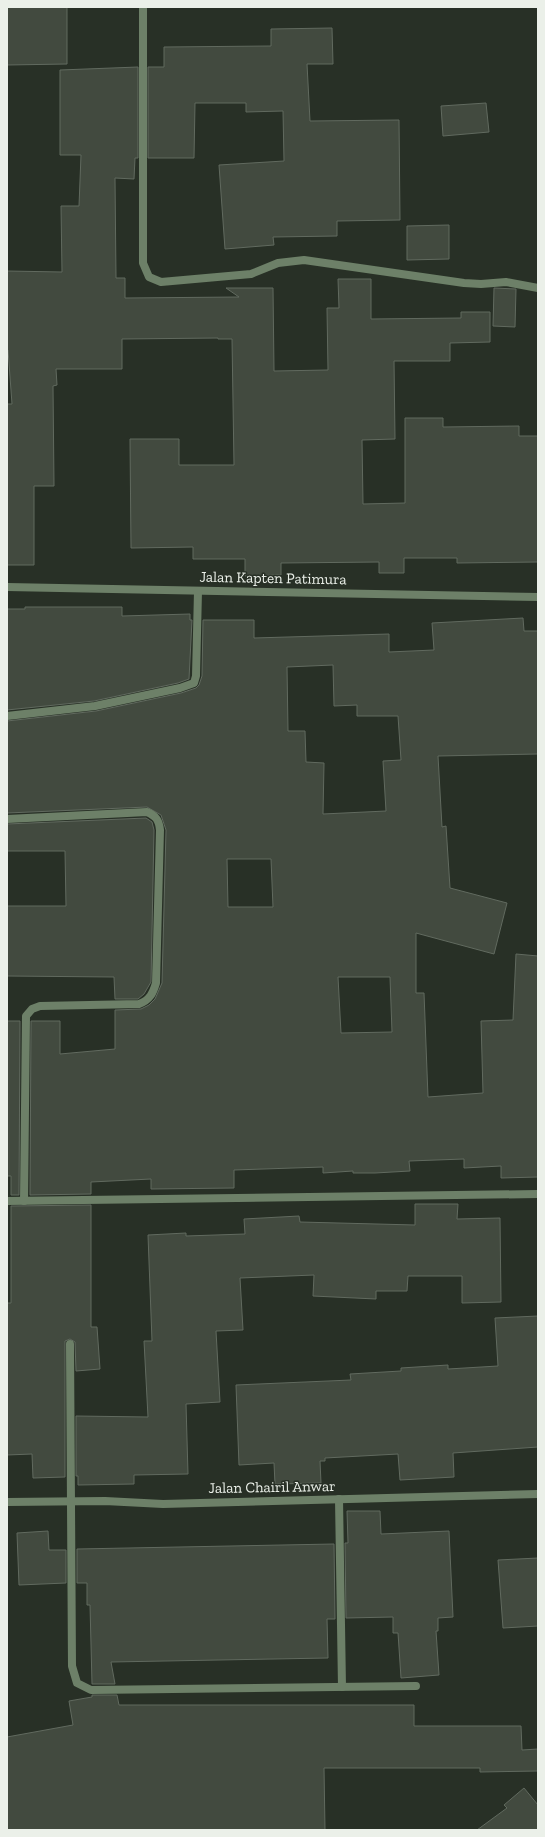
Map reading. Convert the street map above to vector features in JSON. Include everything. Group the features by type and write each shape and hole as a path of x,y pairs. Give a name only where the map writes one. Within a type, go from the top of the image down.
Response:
{"street":[{"path":"143,7 143,263 149,277 161,282 251,274 278,263 304,260 464,283 481,284 506,282 538,288"},
{"name":"Jalan Kapten Patimura","path":"7,587 538,597"},
{"path":"7,716 95,706 180,688 194,683 196,676 198,591"},
{"path":"7,819 147,812 155,816 159,821 160,830 156,982 153,992 147,1001 139,1004 40,1006 32,1009 26,1016 24,1026 24,1201"},
{"path":"7,1201 538,1194"},
{"path":"70,1344 72,1666 78,1683 91,1690 416,1686"},
{"name":"Jalan Chairil Anwar","path":"7,1502 70,1502 105,1500 163,1504 538,1494"},
{"path":"339,1499 342,1687"}],"building":[{"path":"7,7 67,7 67,64 7,65"},
{"path":"332,28 333,64 307,64 310,121 399,120 400,220 337,221 337,236 273,237 274,245 225,249 219,165 284,161 283,111 246,112 246,103 195,103 194,158 148,158 148,67 164,67 164,47 271,46 271,29"},
{"path":"138,67 138,158 135,158 134,179 115,178 116,278 125,278 125,298 239,297 226,288 273,288 274,371 328,370 327,308 339,308 338,279 371,279 371,319 461,318 461,312 490,312 490,342 450,343 450,361 394,361 395,439 362,440 363,504 405,503 405,418 443,418 443,427 519,426 519,436 538,436 538,562 457,563 457,558 404,558 404,573 379,573 379,562 281,563 281,575 245,576 245,559 193,559 193,547 131,548 130,439 179,439 179,465 234,465 232,339 218,338 122,339 122,369 56,369 57,385 53,386 54,486 34,486 34,565 7,565 7,404 12,404 7,350 7,271 62,272 61,206 79,206 81,155 60,155 60,70"},
{"path":"486,103 489,132 443,136 441,106"},
{"path":"449,225 449,259 407,260 407,226"},
{"path":"494,288 516,289 515,327 493,326"},
{"path":"25,607 122,607 122,616 190,614 190,620 192,620 189,679 178,683 94,701 7,710 7,609 25,609"},
{"path":"523,618 524,631 538,631 538,754 438,756 442,827 446,826 450,888 507,903 494,954 416,933 416,993 424,993 428,1097 483,1093 481,1021 513,1020 516,954 538,956 538,1177 501,1178 501,1166 464,1168 464,1159 409,1161 410,1171 375,1173 353,1173 353,1171 323,1173 323,1167 234,1170 234,1188 151,1189 151,1179 91,1182 91,1194 30,1195 31,1021 60,1021 60,1054 115,1049 115,1010 141,1009 149,1005 155,999 162,983 166,830 161,815 147,807 7,813 7,721 96,711 181,693 196,688 199,685 202,676 203,620 254,620 254,638 389,634 389,652 434,650 432,623","holes":["333,665 334,706 357,705 357,716 398,716 401,760 383,761 386,811 323,814 324,763 306,762 305,731 288,731 287,667","227,859 271,859 273,907 228,907","338,977 390,977 392,1032 341,1033"]},
{"path":"146,818 152,822 154,830 151,982 144,994 138,999 115,999 114,977 7,976 7,906 66,906 65,851 7,851 7,824"},
{"path":"7,1021 20,1021 19,1195 11,1195 11,1176 7,1176"},
{"path":"415,1204 458,1204 457,1219 500,1218 501,1302 462,1303 462,1276 408,1276 407,1291 376,1291 376,1299 313,1296 314,1275 240,1278 243,1330 216,1331 220,1402 186,1404 188,1474 134,1475 134,1484 78,1485 78,1476 76,1476 76,1416 148,1417 144,1341 152,1341 148,1235 186,1233 186,1236 245,1234 244,1219 299,1216 300,1222 415,1225"},
{"path":"91,1205 91,1327 97,1327 100,1369 76,1371 75,1342 70,1339 65,1341 65,1477 33,1478 32,1454 7,1455 7,1303 11,1303 11,1206"},
{"path":"538,1316 538,1447 453,1453 454,1477 400,1480 398,1454 325,1458 325,1461 320,1461 321,1483 275,1484 274,1463 239,1465 236,1385 351,1380 350,1374 401,1371 401,1368 448,1365 448,1369 498,1366 495,1318"},
{"path":"347,1511 380,1511 381,1534 449,1531 453,1617 438,1618 438,1631 436,1631 439,1675 401,1678 398,1633 393,1633 393,1617 346,1618 345,1543 348,1543"},
{"path":"48,1531 49,1550 66,1550 66,1583 19,1585 17,1533"},
{"path":"334,1544 335,1619 327,1619 328,1658 111,1662 115,1684 92,1684 90,1605 87,1605 87,1583 77,1583 77,1549"},
{"path":"538,1558 538,1626 503,1628 498,1560"},
{"path":"92,1695 117,1695 119,1705 414,1705 414,1726 521,1726 522,1750 538,1749 538,1771 480,1772 480,1768 324,1768 325,1830 7,1830 7,1737 73,1725 69,1701 92,1697"},
{"path":"524,1788 538,1805 538,1830 477,1830 507,1808 504,1805"}]}
